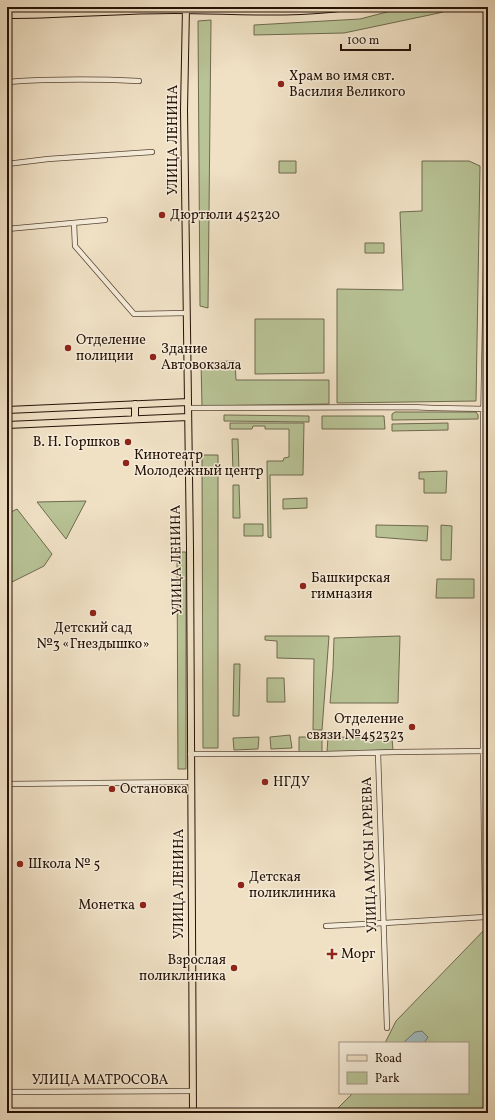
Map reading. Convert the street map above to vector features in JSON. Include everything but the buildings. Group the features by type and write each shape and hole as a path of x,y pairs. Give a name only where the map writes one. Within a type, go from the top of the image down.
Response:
{"main road":[{"path":"7,15 186,9 243,9 304,12 347,7"},
{"name":"УЛИЦА ЛЕНИНА","path":"186,9 184,110 190,548 190,782 193,1113"},
{"path":"7,410 135,404 188,405"},
{"path":"135,404 135,418"},
{"path":"7,425 135,418 188,417"}],"street":[{"path":"7,82 43,79 108,79 139,81"},
{"path":"7,164 48,159 152,152"},
{"path":"326,926 485,917 488,155"},
{"path":"7,229 105,220"},
{"path":"74,223 75,246 134,314 187,313"},
{"path":"188,405 486,409"},
{"path":"190,754 486,751"},
{"name":"УЛИЦА МУСЫ ГАРЕЕВА","path":"378,753 387,1028"},
{"path":"7,784 190,782"},
{"name":"УЛИЦА МАТРОСОВА","path":"7,1092 192,1091"}],"green space":[{"path":"406,7 458,7 439,13 344,33 254,35 254,25 360,19"},
{"path":"211,20 208,308 200,306 198,21"},
{"path":"279,161 296,161 296,173 279,173"},
{"path":"422,161 469,161 480,166 476,401 337,403 337,289 403,290 400,212 422,211"},
{"path":"365,243 384,243 384,253 365,253"},
{"path":"255,319 324,319 324,373 255,374"},
{"path":"235,361 236,380 329,380 329,404 202,406 201,362"},
{"path":"395,412 476,412 478,419 392,420 392,414"},
{"path":"224,415 309,416 309,422 224,421"},
{"path":"322,416 384,416 385,429 322,429"},
{"path":"230,423 304,423 303,475 270,475 271,538 268,537 267,461 283,461 284,458 289,457 289,429 265,429 265,426 253,426 252,429 230,429"},
{"path":"448,423 448,430 392,431 392,424"},
{"path":"232,439 238,439 239,472 233,473"},
{"path":"202,455 218,455 218,748 203,748"},
{"path":"447,471 446,493 424,493 424,479 419,479 419,472"},
{"path":"233,485 239,485 240,518 233,518"},
{"path":"307,498 307,508 283,509 283,499"},
{"path":"86,501 66,539 37,502"},
{"path":"17,509 52,554 44,566 12,582 7,574 7,514"},
{"path":"244,524 263,524 263,536 244,536"},
{"path":"376,525 428,526 427,541 376,537"},
{"path":"441,525 452,526 451,560 441,560"},
{"path":"177,552 186,552 186,769 178,769"},
{"path":"437,579 474,579 474,598 436,598"},
{"path":"265,636 329,636 322,730 313,730 314,659 277,658 277,641 265,640"},
{"path":"400,636 398,703 330,703 334,638"},
{"path":"234,664 240,664 239,716 233,716"},
{"path":"267,678 284,678 285,702 267,702"},
{"path":"290,735 292,748 271,749 270,737"},
{"path":"259,737 258,749 234,750 233,738"},
{"path":"299,737 322,737 322,752 299,752"},
{"path":"328,737 392,738 393,750 327,752"},
{"path":"488,926 488,1113 333,1113 352,1094 469,1094 469,1042 386,1042 396,1021"}],"water":[{"path":"422,1031 428,1037 425,1042 404,1042 415,1032"}],"place":[{"name":"Храм во имя свт. Василия Великого","path":"281,84"},
{"name":"Дюртюли 452320","path":"162,215"},
{"name":"Отделение полиции","path":"68,348"},
{"name":"Здание Автовокзала","path":"153,357"},
{"name":"В. Н. Горшков","path":"128,442"},
{"name":"Кинотеатр Молодежный центр","path":"126,463"},
{"name":"Башкирская гимназия","path":"303,586"},
{"name":"Детский сад №3 «Гнездышко»","path":"93,613"},
{"name":"Отделение связи №452323","path":"412,727"},
{"name":"НГДУ","path":"265,782"},
{"name":"Остановка","path":"112,789"},
{"name":"Школа № 5","path":"20,864"},
{"name":"Детская поликлиника","path":"241,885"},
{"name":"Монетка","path":"143,905"},
{"name":"Морг","path":"332,954"},
{"name":"Взрослая поликлиника","path":"234,968"}]}
